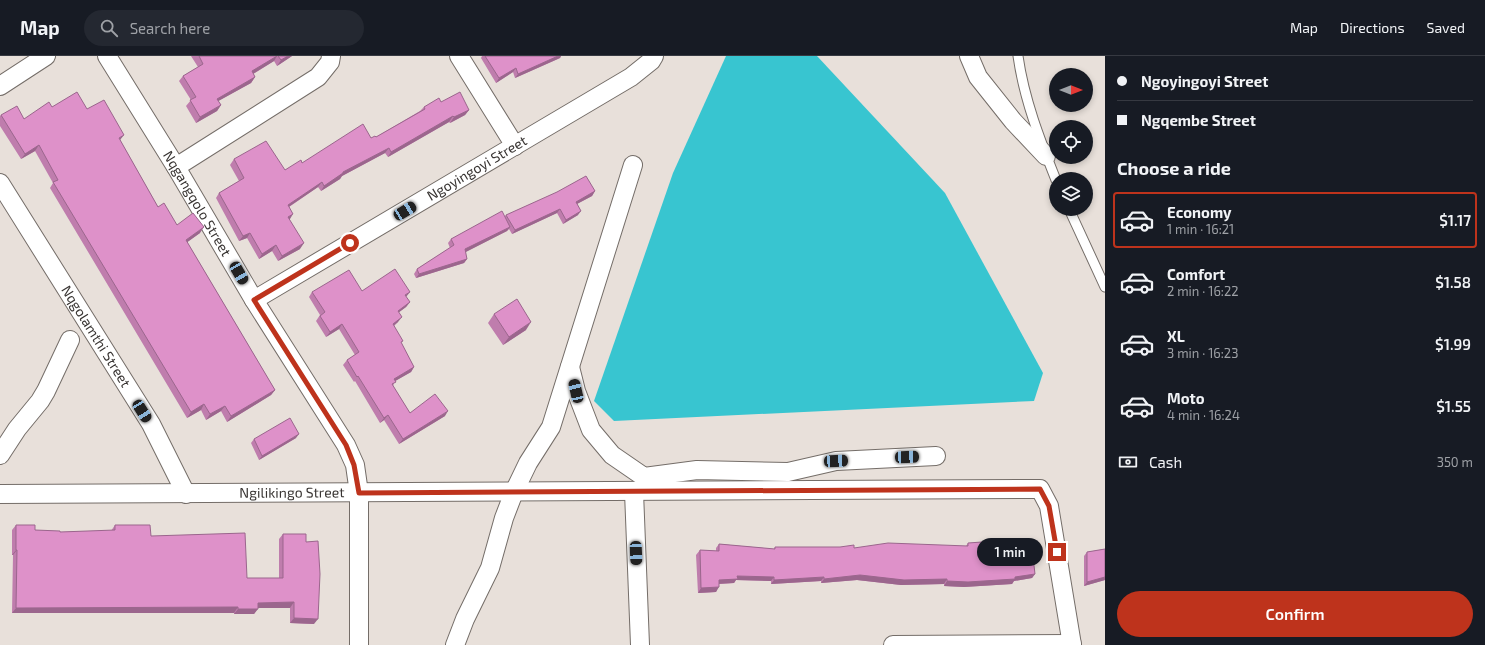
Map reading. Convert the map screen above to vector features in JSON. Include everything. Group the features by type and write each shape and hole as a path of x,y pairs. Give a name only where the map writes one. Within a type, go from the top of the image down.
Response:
{"street":[{"path":"0,86 46,56"},
{"name":"Nqgangqolo Street","path":"107,56 176,167 254,300 346,445 354,465 359,493 359,645"},
{"path":"459,56 515,146"},
{"name":"Ngoyingoyi Street","path":"254,300 631,76 651,61 654,56"},
{"path":"969,56 978,76 1013,121 1046,156"},
{"path":"176,167 318,76 336,58"},
{"path":"455,645 470,607 490,568 504,518 514,492 528,463 551,427 633,165"},
{"name":"Nqgolamthi Street","path":"0,183 150,424 186,494"},
{"path":"0,456 17,429 43,396 55,374 70,340"},
{"path":"570,366 576,391 591,430 612,455 644,477 697,470 788,472 836,461 936,456"},
{"name":"Ngilikingo Street","path":"0,494 1040,489 1049,506 1072,644"},
{"path":"634,492 640,645"},
{"path":"893,645 1072,644"}],"lane":[{"path":"1018,56 1037,133 1053,172"},
{"path":"1072,216 1105,287"}],"water":[{"path":"726,56 817,56 945,193 1043,373 1034,401 614,421 594,401 673,173"}],"building":[{"path":"199,56 277,56 252,71 255,77 217,99 221,105 200,117 190,100 196,97 183,76 203,64"},
{"path":"278,56 288,56 281,60"},
{"path":"485,56 558,56 518,74 516,68 499,78"},
{"path":"77,92 87,109 104,100 124,135 119,138 158,207 164,203 177,225 193,213 204,227 186,240 275,390 231,416 225,406 210,414 204,404 191,412 53,182 58,180 39,145 25,154 1,115 17,106 24,119 49,102 52,107"},
{"path":"460,92 469,110 454,117 453,116 391,152 389,148 343,172 324,186 322,182 288,205 293,214 288,217 304,243 282,256 276,245 262,254 250,233 243,236 219,193 244,178 234,159 266,141 285,170 301,160 302,163 363,124 371,138 376,137 425,109 424,107 439,98 441,102"},
{"path":"586,176 595,191 576,202 581,211 566,220 560,209 515,230 506,215 557,192"},
{"path":"502,211 510,227 465,249 467,259 419,274 417,269 454,245 451,239"},
{"path":"395,269 410,292 405,295 410,302 398,311 402,317 393,324 403,341 401,342 414,367 394,379 396,382 392,384 410,413 435,394 448,411 403,439 388,415 384,418 347,360 359,352 342,324 330,332 320,316 325,312 312,292 349,270 362,291"},
{"path":"517,299 531,322 509,337 494,314"},
{"path":"290,418 299,434 262,456 254,439"},
{"path":"16,525 35,525 35,530 60,532 115,530 115,525 150,525 151,536 245,533 247,578 283,578 283,534 306,534 306,542 318,541 320,574 318,619 294,618 294,602 258,603 258,609 238,609 238,607 16,608"},
{"path":"1024,539 1024,541 1031,540 1035,574 1015,577 1015,579 968,582 947,581 947,579 904,580 860,575 824,579 824,577 774,580 774,577 737,576 738,579 719,580 719,587 701,588 700,550 719,551 719,544 775,549 775,547 840,547 854,545 854,548 888,543 968,546 968,543"},
{"path":"1105,549 1105,577 1087,582 1087,552"}],"route":[{"path":"350,243 254,300 346,445 354,465 359,493 1040,489 1049,506 1057,552"}]}
